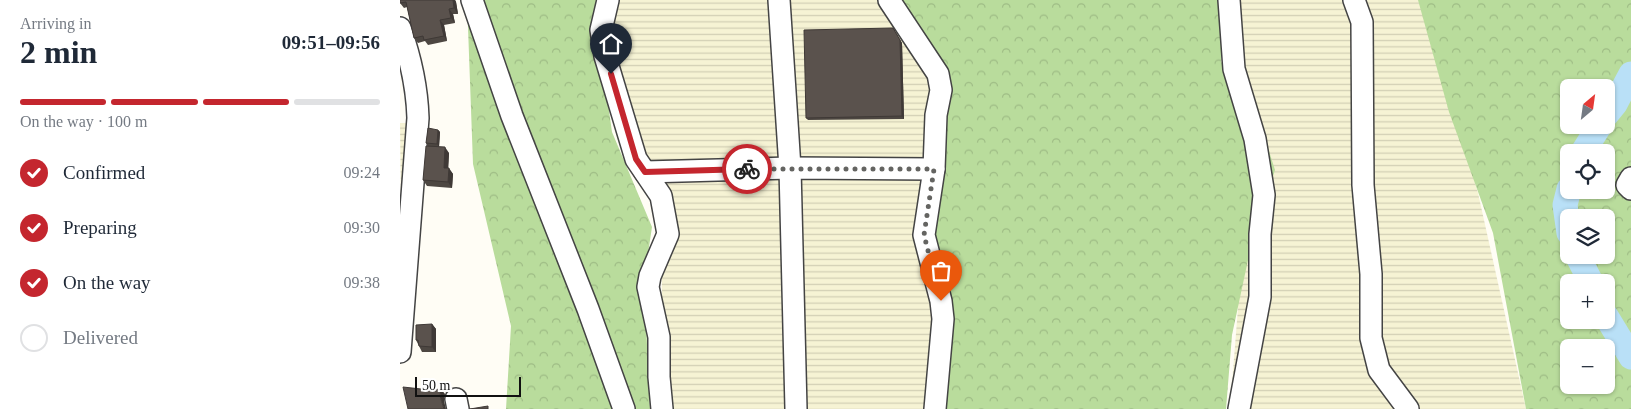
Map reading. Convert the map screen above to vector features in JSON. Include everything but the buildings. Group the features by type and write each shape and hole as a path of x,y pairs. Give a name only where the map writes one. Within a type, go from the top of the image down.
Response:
{"street":[{"path":"472,0 512,116 591,318 624,409"},
{"path":"608,0 601,30 606,56 636,159 661,196 668,234 650,276 648,287 659,337 662,409"},
{"path":"779,0 790,168 796,409"},
{"path":"889,0 938,74 941,90 936,115 934,169 924,235 941,301 943,319 935,409"},
{"path":"1229,0 1234,69 1255,139 1264,195 1260,234 1260,297 1239,409"},
{"path":"1354,0 1362,22 1363,185 1371,274 1371,338 1379,370 1408,409"},
{"path":"400,28 411,59 417,85 418,118 400,352"},
{"path":"645,172 790,168 934,169"},
{"path":"1631,178 1627,185 1631,189"}],"shaded area":[{"path":"604,0 893,0 941,90 939,362 928,409 663,409 661,196 605,56"},
{"path":"1229,0 1421,0 1478,193 1526,409 1230,409 1238,308 1221,63"},
{"path":"400,123 409,123 401,205"}],"green space":[{"path":"467,0 596,0 595,11 612,132 652,227 644,280 650,409 506,409 511,326 473,164"},
{"path":"889,0 1226,0 1221,62 1250,91 1275,170 1251,246 1232,335 1226,409 937,409 939,362 928,238 944,90"},
{"path":"1418,0 1631,0 1631,409 1526,409 1493,233 1449,112"}],"waterway":[{"path":"1615,104 1631,74"},
{"path":"1588,144 1594,134"},
{"path":"1566,199 1566,209"},
{"path":"1582,264 1587,274"},
{"path":"1614,329 1631,357"}],"way so far":[{"path":"747,169 934,169 924,235 941,301"}],"route":[{"path":"611,74 636,159 645,172 747,169"}]}
